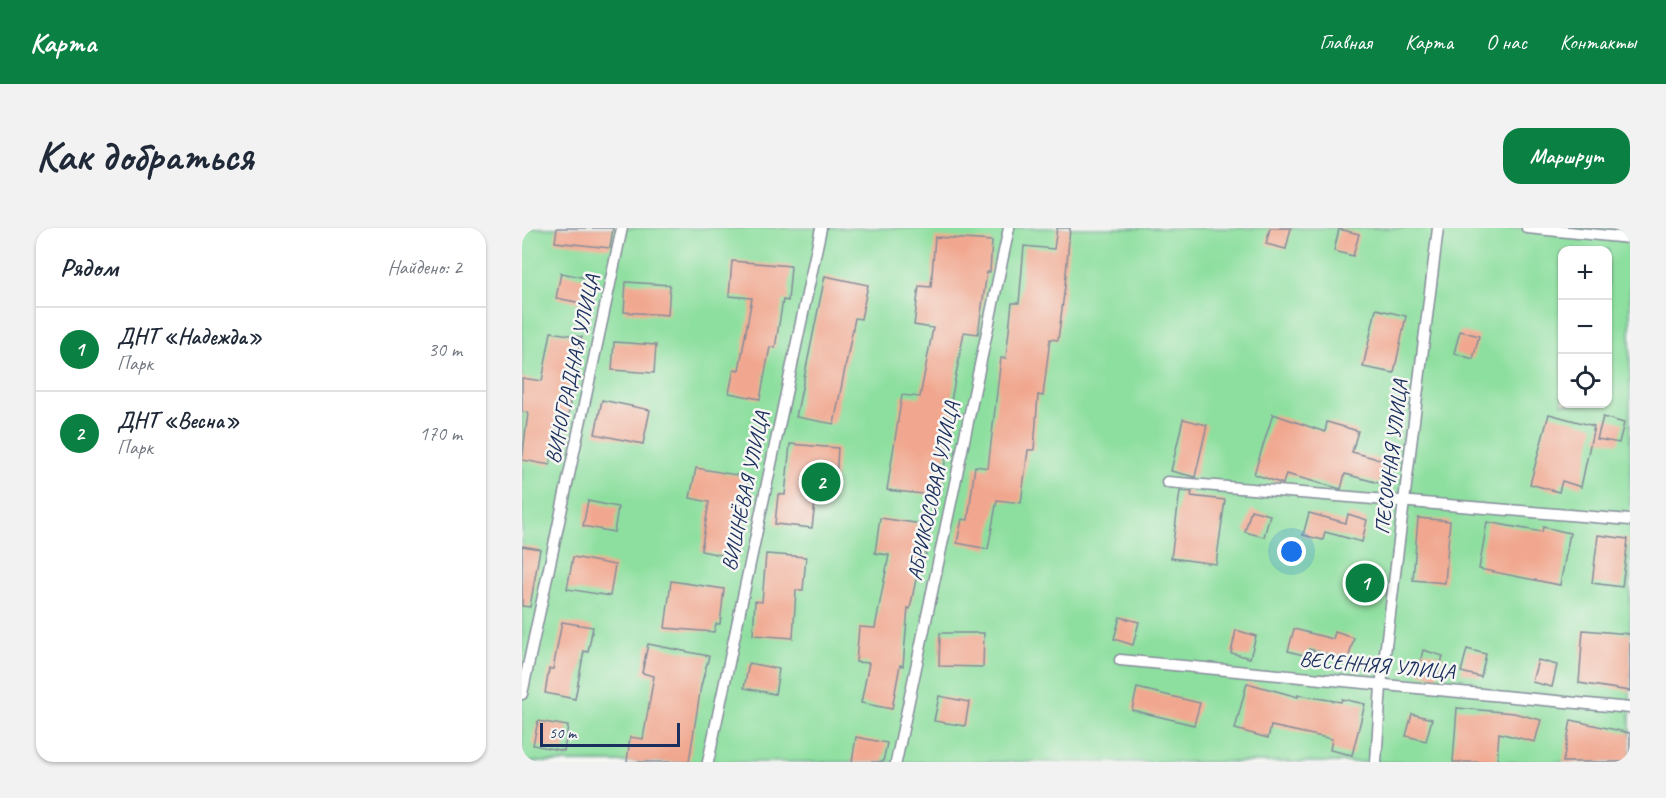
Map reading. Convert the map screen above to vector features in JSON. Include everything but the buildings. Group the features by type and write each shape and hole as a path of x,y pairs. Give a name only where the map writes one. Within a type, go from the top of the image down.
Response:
{"lane":[{"name":"ВИНОГРАДНАЯ УЛИЦА","path":"522,694 622,228"},
{"name":"ВИШНЁВАЯ УЛИЦА","path":"708,762 821,228"},
{"name":"АБРИКОСОВАЯ УЛИЦА","path":"896,762 1009,228"},
{"name":"ПЕСОЧНАЯ УЛИЦА","path":"1376,762 1381,686 1406,501 1438,228"},
{"path":"1527,228 1630,238"},
{"path":"1167,482 1630,520"},
{"name":"ВЕСЕННЯЯ УЛИЦА","path":"1120,660 1630,708"}],"green space":[{"path":"522,228 1630,228 1630,762 522,762"}],"place":[{"name":"ДНТ «Весна»","path":"821,482"},
{"name":"ДНТ «Надежда»","path":"1365,583"}]}
